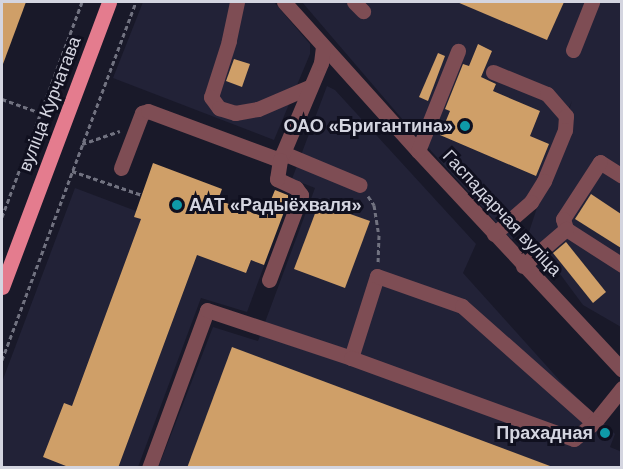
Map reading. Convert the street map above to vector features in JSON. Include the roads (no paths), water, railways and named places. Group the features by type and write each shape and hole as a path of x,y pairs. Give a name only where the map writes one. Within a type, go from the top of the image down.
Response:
{"main road":[{"name":"вуліца Курчатава","path":"2,287 5,267 109,2"}],"street":[{"path":"237,2 229,41 211,97 219,108 235,113 258,109 309,87"},
{"name":"Гаспадарчая вуліца","path":"284,2 494,234 621,370"},
{"path":"573,50 592,2"},
{"path":"269,280 301,195 296,188 277,179 281,157 321,63 322,46"},
{"path":"418,151 458,51"},
{"path":"493,72 547,94 566,116 565,130 544,181 531,202 494,234"},
{"path":"120,168 142,113 148,111 360,185"},
{"path":"621,176 600,162 563,219 566,228 621,265"},
{"path":"524,266 566,228"},
{"path":"351,358 377,276 462,306 594,423"},
{"path":"149,468 207,310 351,358 574,439 594,423 621,388"}],"place":[{"name":"ОАО «Бригантина»","path":"465,126"},
{"name":"ААТ «Радыёхваля»","path":"177,205"},
{"name":"Прахадная","path":"605,433"}]}
